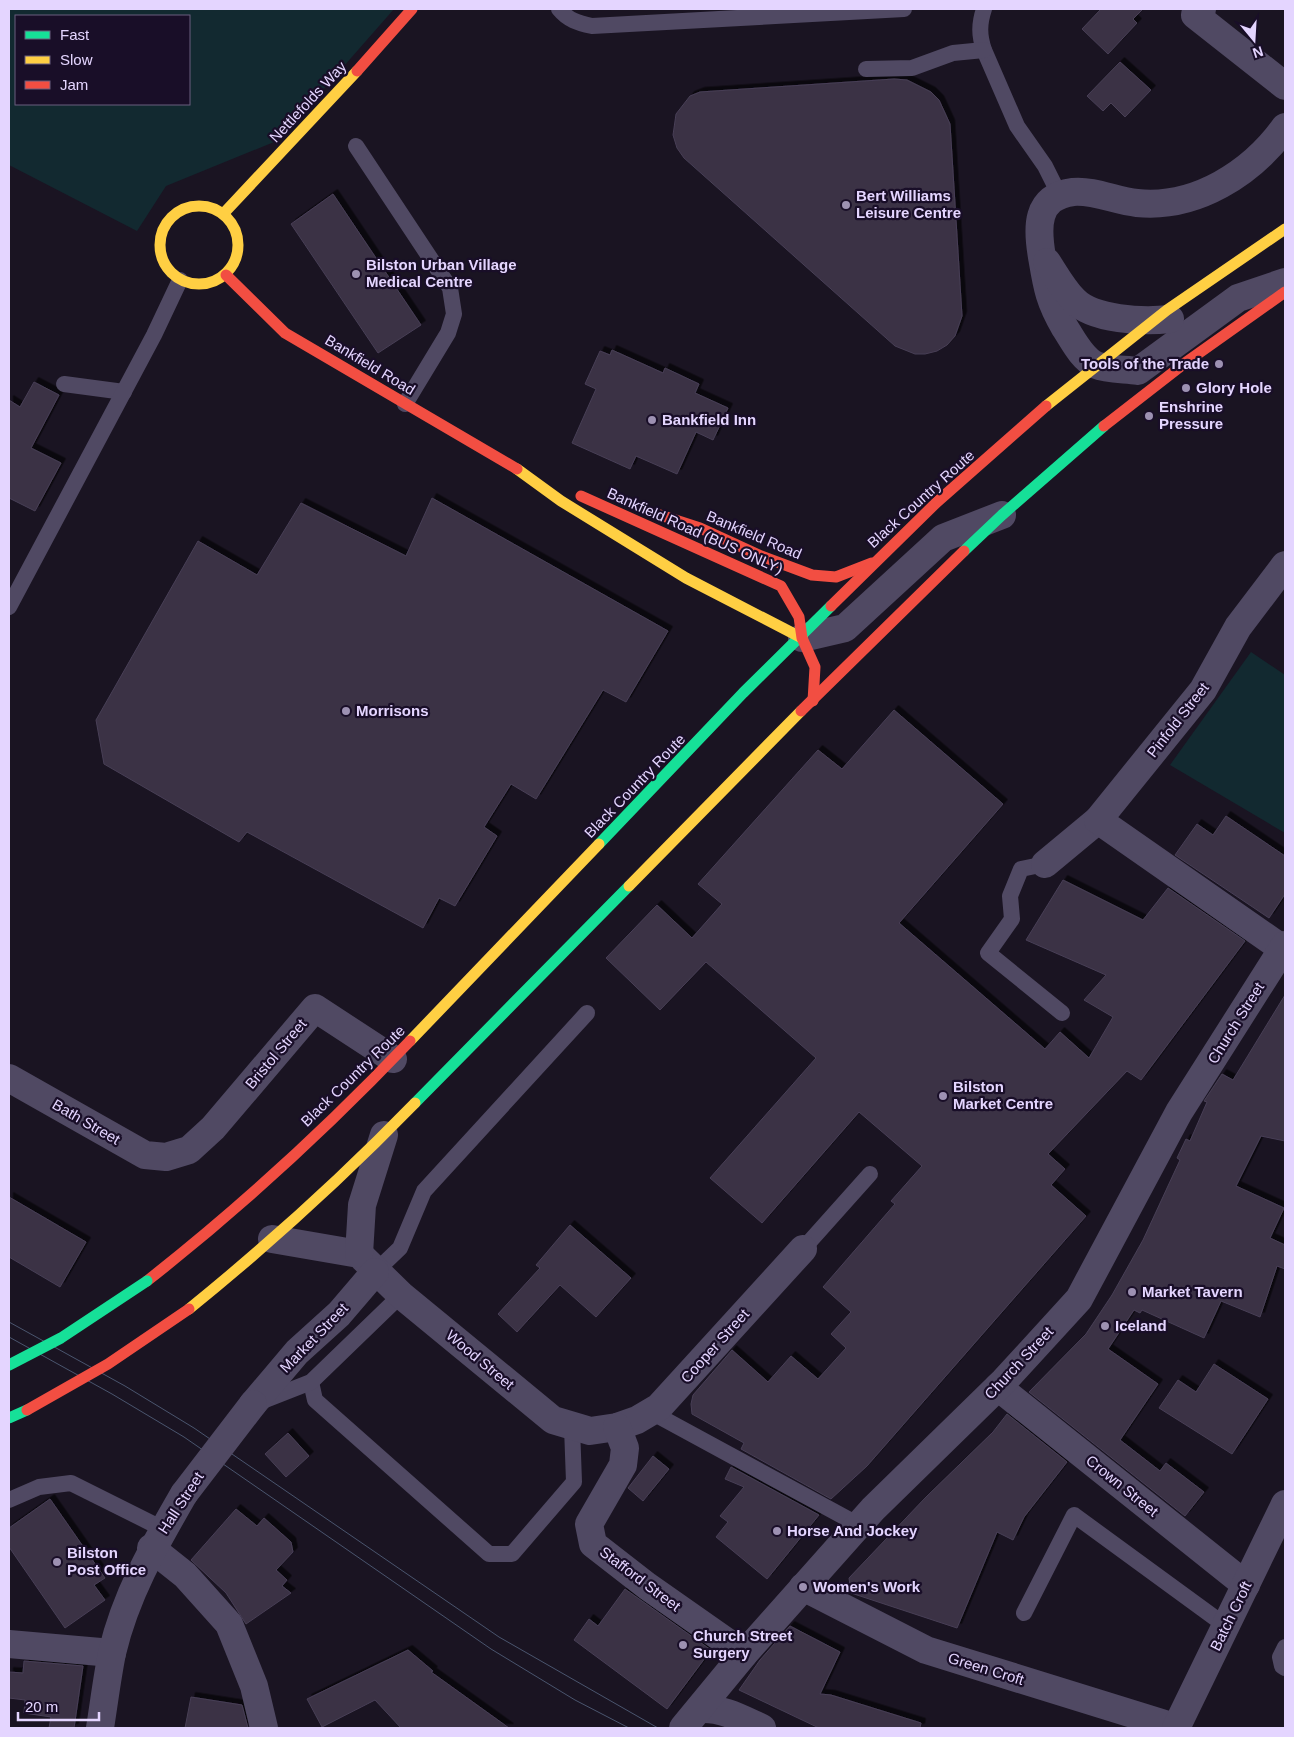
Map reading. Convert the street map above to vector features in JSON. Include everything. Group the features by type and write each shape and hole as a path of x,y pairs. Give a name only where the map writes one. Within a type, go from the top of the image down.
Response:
{"main road":[{"name":"Nettlefolds Way","path":"224,213 318,116 412,9"},
{"path":"195,206 210,207 224,213 234,226 237,254 233,268 226,275 205,285 192,284 180,280 170,271 163,260 160,248 162,233 169,220 180,210 195,206"},
{"name":"Black Country Route","path":"9,1365 60,1338 146,1280 190,1247 298,1151 393,1059 742,694 802,638 872,563 947,492 1096,365 1152,321 1285,229"},
{"name":"Bankfield Road","path":"226,275 285,333 511,465 561,501 686,578 802,638"},
{"path":"9,1418 27,1410 108,1364 189,1309 272,1239 384,1136 813,701 857,654 1002,515 1222,323 1285,292"},
{"name":"Bankfield Road","path":"511,465 549,478"},
{"name":"Bankfield Road (BUS ONLY)","path":"511,465 781,586 799,617 802,638 815,667 813,701"},
{"path":"577,487 624,503"},
{"name":"Bankfield Road","path":"653,512 700,528 761,556 812,575 836,577 872,563"}],"street":[{"path":"1202,9 1195,15 1285,86"},
{"path":"1285,127 1248,167 1224,183 1193,197 1168,203 1138,203 1086,192 1072,192 1060,196 1049,203 1042,212 1038,240 1047,293 1078,350 1096,365 1138,371 1222,323 1238,298 1285,282"},
{"path":"1042,255 1074,300 1085,309 1121,318 1152,321 1204,312 1222,323"},
{"path":"802,638 845,628 943,538 1002,515"},
{"name":"Pinfold Street","path":"1045,864 1098,820 1203,690 1238,627 1285,565"},
{"path":"1098,820 1215,899 1281,958"},
{"name":"Church Street","path":"691,1719 744,1654 859,1525 998,1387 1079,1299 1179,1112 1281,958"},
{"name":"Bristol Street","path":"166,1157 189,1150 213,1128 315,1008 393,1059"},
{"name":"Bath Street","path":"9,1078 145,1155 166,1157"},
{"path":"272,1239 367,1263 362,1205 384,1136"},
{"name":"Cooper Street","path":"617,1427 637,1420 659,1407 803,1249"},
{"name":"Wood Street","path":"367,1263 401,1294 552,1420 590,1431 617,1427"},
{"name":"Market Street","path":"253,1404 297,1352 339,1314 367,1263"},
{"name":"Crown Street","path":"998,1387 1246,1585"},
{"name":"Hall Street","path":"100,1728 112,1653 131,1593 157,1539 184,1494 253,1404"},
{"name":"Stafford Street","path":"617,1427 625,1448 623,1465 588,1524 593,1544 647,1586 744,1654"},
{"name":"Batch Croft","path":"1177,1728 1285,1504"},
{"path":"157,1539 185,1575 229,1624 254,1686 264,1728"},
{"name":"Green Croft","path":"803,1587 926,1650 1177,1728"},
{"path":"9,1644 112,1653"},
{"path":"691,1719 713,1708 762,1728"}],"lane":[{"path":"560,9 565,16 577,23 592,26 904,9"},
{"path":"984,9 980,22 980,38 984,50 1017,126 1045,166 1060,196"},
{"path":"866,69 912,68 953,53 984,50"},
{"path":"356,146 450,288 454,314 448,333 405,404"},
{"path":"9,603 124,392 180,280"},
{"path":"64,384 124,392"},
{"path":"1045,864 1021,869 1010,896 1012,919 988,953 1062,1013"},
{"path":"367,1263 400,1248 424,1191 587,1013"},
{"path":"803,1249 870,1174"},
{"path":"253,1404 311,1382 401,1294"},
{"path":"311,1382 315,1400 489,1554 512,1554 574,1482 572,1427"},
{"path":"651,1412 859,1525"},
{"path":"9,1500 39,1487 71,1483 157,1539"},
{"path":"1024,1613 1074,1516 1226,1626"},
{"path":"1285,1647 1280,1657 1282,1666 1285,1668"}],"shaded area":[{"path":"9,9 394,9 279,140 166,186 137,231 9,165"},
{"path":"1251,652 1285,675 1285,833 1170,765"}],"building":[{"path":"1101,9 1143,9 1133,19 1137,23 1108,54 1082,29"},
{"path":"1120,62 1151,90 1125,117 1111,103 1103,111 1087,96"},
{"name":"Bert Williams Leisure Centre","path":"894,79 907,80 931,92 939,100 950,124 962,316 955,336 947,345 937,351 925,354 915,354 895,346 684,158 677,148 673,135 676,114 690,96 700,92"},
{"name":"Bilston Urban Village Medical Centre","path":"333,194 421,325 378,353 291,224"},
{"name":"Bankfield Inn","path":"612,350 663,373 665,368 699,384 695,393 728,408 713,440 696,432 677,474 636,456 630,469 572,443 596,389 585,384 600,351 610,355"},
{"path":"34,382 59,395 31,448 61,463 35,511 9,498 9,400 20,407"},
{"name":"Morrisons","path":"432,498 668,631 626,702 603,690 536,799 511,784 484,827 497,836 455,906 439,898 423,928 247,832 239,842 104,764 96,720 198,541 257,575 301,503 406,556"},
{"name":"Bilston Market Centre","path":"894,710 1003,804 899,923 1045,1049 1060,1032 1089,1058 1113,1017 1084,1000 1106,975 1026,940 1063,880 1143,920 1168,888 1245,941 1141,1080 1127,1071 1048,1154 1065,1169 1051,1185 1086,1216 867,1466 831,1499 741,1449 744,1443 692,1414 691,1404 693,1395 732,1350 768,1382 791,1356 818,1379 846,1348 831,1334 851,1312 823,1287 895,1204 891,1201 922,1166 859,1112 762,1223 710,1178 816,1058 706,962 660,1010 606,958 657,905 692,938 722,904 698,884 818,750 842,769"},
{"path":"1226,816 1285,856 1285,894 1269,918 1175,855 1197,824 1213,835"},
{"path":"1285,995 1285,1141 1261,1136 1236,1186 1284,1208 1270,1238 1285,1245 1285,1269 1277,1266 1260,1317 1221,1301 1204,1338 1142,1310 1140,1313 1134,1310 1108,1349 1158,1384 1120,1440 1160,1471 1166,1463 1204,1492 1185,1516 1029,1392 1086,1334 1112,1295 1143,1240 1180,1160 1177,1158 1186,1139 1190,1141 1207,1102 1204,1101 1222,1074 1233,1080"},
{"path":"9,1197 86,1242 60,1287 9,1257"},
{"path":"570,1225 631,1278 596,1317 560,1285 517,1332 498,1314 540,1268 536,1265"},
{"path":"1214,1364 1268,1399 1232,1454 1159,1408 1178,1380 1196,1392"},
{"path":"1007,1414 1067,1462 1024,1517 1013,1540 997,1532 957,1628 851,1593 849,1578 926,1497 993,1432"},
{"path":"288,1433 309,1456 286,1477 265,1454"},
{"path":"653,1456 669,1469 643,1501 628,1488"},
{"path":"731,1467 819,1515 767,1579 716,1537 728,1522 720,1516 744,1487 725,1479"},
{"name":"Bilston Post Office","path":"50,1499 105,1578 94,1585 105,1600 65,1628 9,1547 9,1528"},
{"path":"236,1509 257,1526 264,1518 291,1542 293,1552 276,1570 287,1580 282,1586 291,1593 246,1624 226,1593 191,1560"},
{"path":"625,1589 711,1650 667,1709 574,1640 589,1619 598,1626"},
{"path":"790,1626 840,1652 820,1694 831,1695 921,1723 920,1728 819,1728 739,1690 760,1660"},
{"path":"408,1650 433,1671 431,1672 509,1728 401,1728 375,1700 322,1727 307,1699"},
{"path":"24,1661 83,1666 74,1728 49,1728 51,1717 24,1713 25,1700 9,1698 9,1672 23,1673"},
{"path":"191,1697 242,1705 248,1728 185,1728"}],"tram line":[{"path":"9,1322 125,1386 194,1428 499,1637 658,1728"},
{"path":"9,1337 112,1394 184,1437 491,1649 575,1700 629,1728"}],"traffic: fast":[{"path":"964,551 1002,515 1104,426"},
{"path":"599,844 743,693 831,606"},
{"path":"415,1103 629,886"},
{"path":"9,1365 61,1338 147,1281"},
{"path":"9,1418 27,1410"}],"traffic: slow":[{"path":"224,213 357,71"},
{"path":"199,206 214,209 227,217 235,230 238,245 235,260 227,273 214,281 199,284 184,281 171,273 163,260 160,245 163,230 171,217 184,209 199,206"},
{"path":"1046,406 1167,310 1285,229"},
{"path":"517,469 561,501 686,578 802,638"},
{"path":"629,886 801,711"},
{"path":"410,1041 599,844"},
{"path":"189,1309 305,1209 415,1103"}],"traffic: jam":[{"path":"357,71 412,9"},
{"path":"226,275 285,333 517,469"},
{"path":"1104,426 1185,363 1285,292"},
{"path":"831,606 937,502 1046,406"},
{"path":"581,496 781,586 799,617 802,638 815,667 813,701"},
{"path":"660,515 700,528 761,556 812,575 836,577 872,563"},
{"path":"801,711 964,551"},
{"path":"147,1281 216,1225 283,1166 410,1041"},
{"path":"27,1410 108,1364 189,1309"}],"place":[{"name":"Bert Williams Leisure Centre","path":"846,205"},
{"name":"Bilston Urban Village Medical Centre","path":"356,274"},
{"name":"Tools of the Trade","path":"1219,364"},
{"name":"Glory Hole","path":"1186,388"},
{"name":"Enshrine Pressure","path":"1149,416"},
{"name":"Bankfield Inn","path":"652,420"},
{"name":"Morrisons","path":"346,711"},
{"name":"Bilston Market Centre","path":"943,1096"},
{"name":"Market Tavern","path":"1132,1292"},
{"name":"Iceland","path":"1105,1326"},
{"name":"Horse And Jockey","path":"777,1531"},
{"name":"Bilston Post Office","path":"57,1562"},
{"name":"Women's Work","path":"803,1587"},
{"name":"Church Street Surgery","path":"683,1645"}]}
